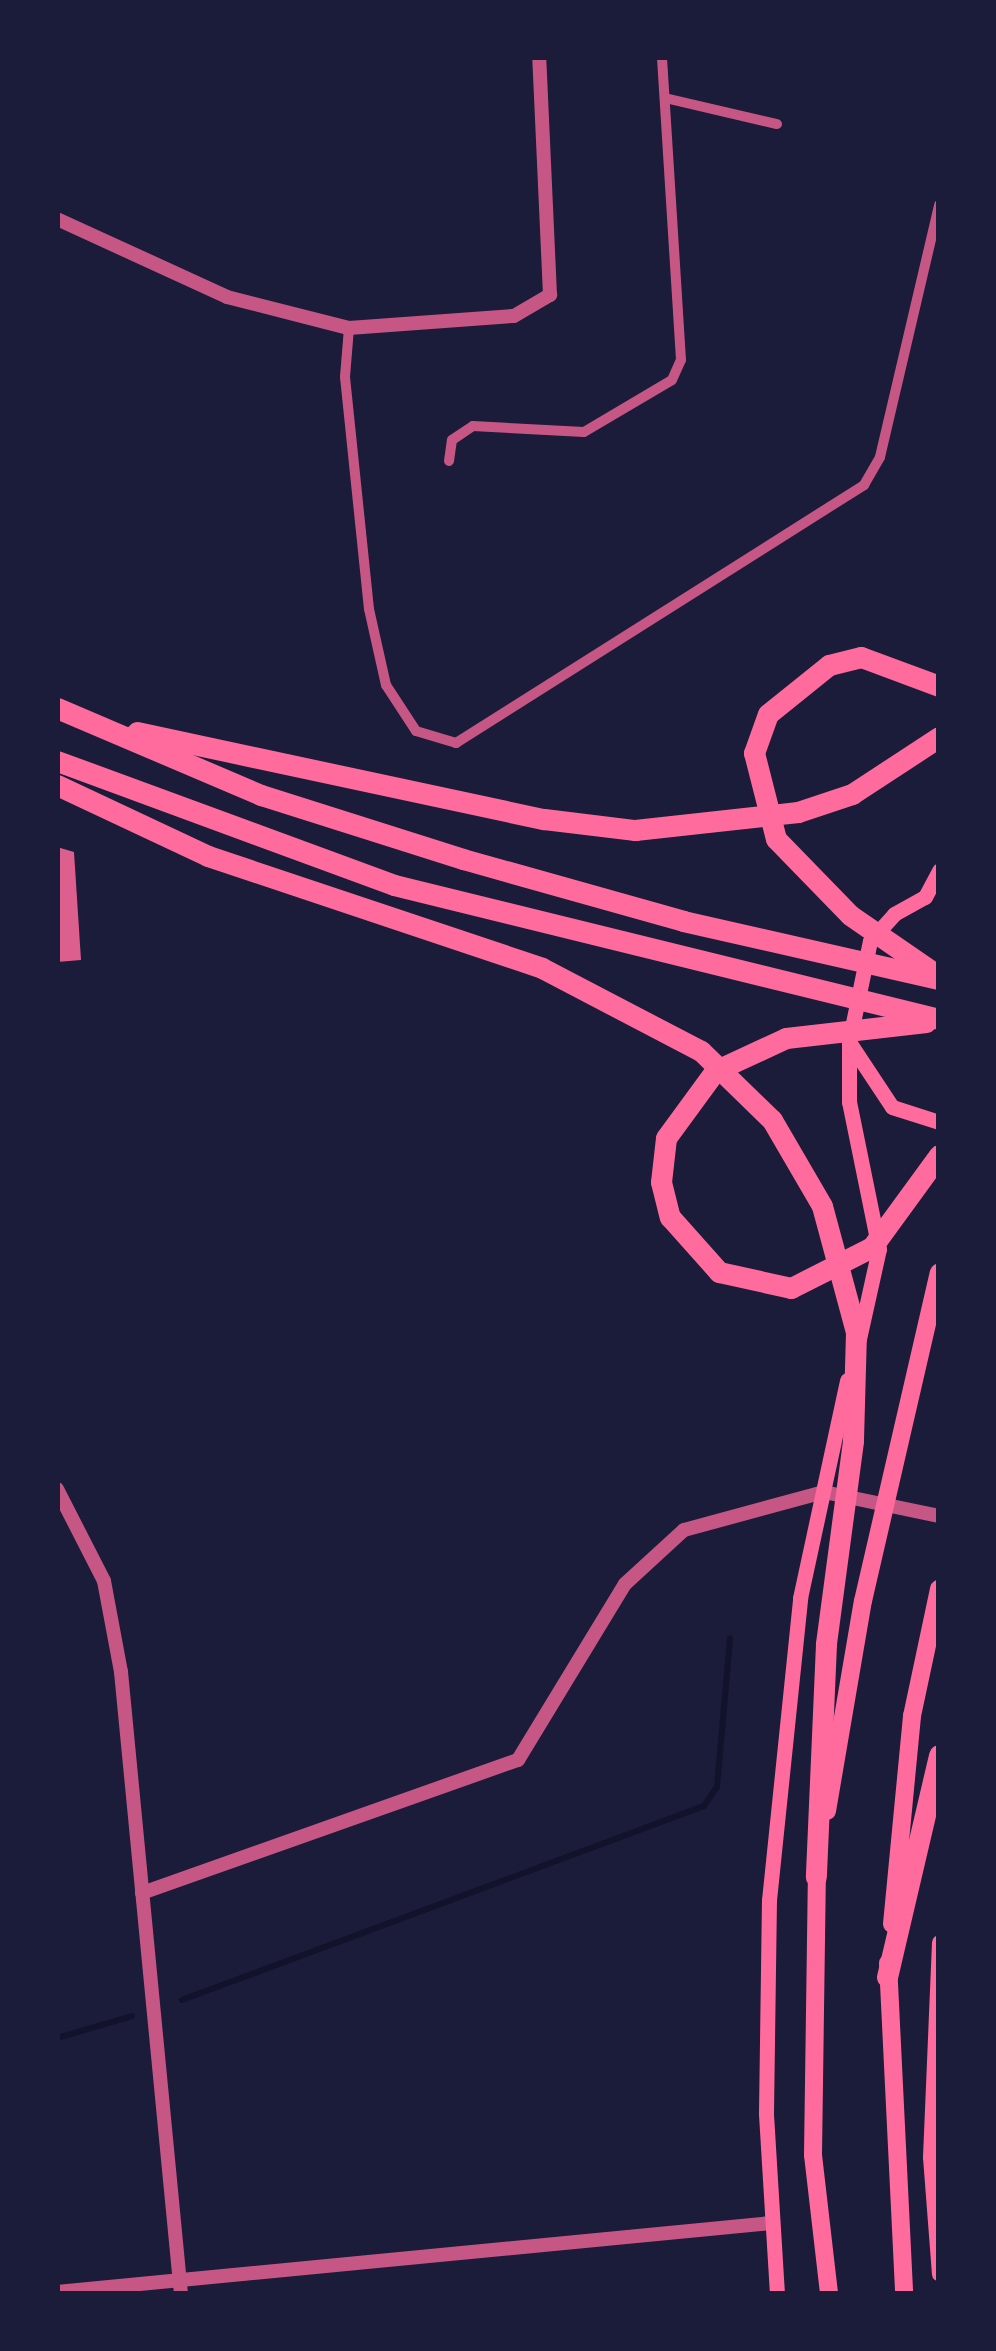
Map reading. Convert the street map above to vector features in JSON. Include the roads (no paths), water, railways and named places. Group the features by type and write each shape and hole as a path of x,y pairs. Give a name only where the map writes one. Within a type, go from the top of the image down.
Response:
{"highway":[{"path":"939,686 861,657 829,665 768,714 754,753 758,793 787,852 850,914 939,978"},
{"path":"57,708 261,795 683,921 939,978"},
{"path":"87,722 544,819 634,830 799,812 852,794 939,737"},
{"path":"57,761 394,885 939,1020"},
{"path":"57,785 208,856 542,968 647,1021 701,1051 772,1120 814,1192 856,1332 853,1441 826,1644 815,1877 813,2155 829,2294"},
{"path":"939,1020 786,1038 715,1071 667,1138 661,1182 670,1217 719,1272 791,1288 872,1247 939,1155"},
{"path":"815,1877 863,1601 939,1273"},
{"path":"904,2294 890,2125 887,1976 912,1716 939,1589"},
{"path":"887,1976 939,1755"}],"main road":[{"path":"777,2294 771,2223 769,1900 785,1708 824,1492 879,1249 849,1102 849,1042 870,941 894,914 932,895 939,872"},
{"path":"849,1042 892,1107 939,1122"},
{"path":"939,1942 930,2157 939,2274"}],"street":[{"path":"57,219 227,297 349,328 514,316 550,295 538,57"},
{"path":"449,461 452,440 473,426 584,432 672,380 681,360 662,57"},
{"path":"665,98 777,124"},
{"path":"349,328 345,377 369,609 386,685 416,731 456,743 864,485 880,457 939,205"},
{"path":"57,1489 104,1581 142,1893 180,2288"},
{"path":"142,1893 518,1760 625,1584 684,1530 824,1492 939,1516"},
{"path":"57,2293 180,2288 771,2223"}],"waterway":[{"path":"182,2000 704,1806 717,1787 730,1639"},
{"path":"57,2038 132,2016"}]}
